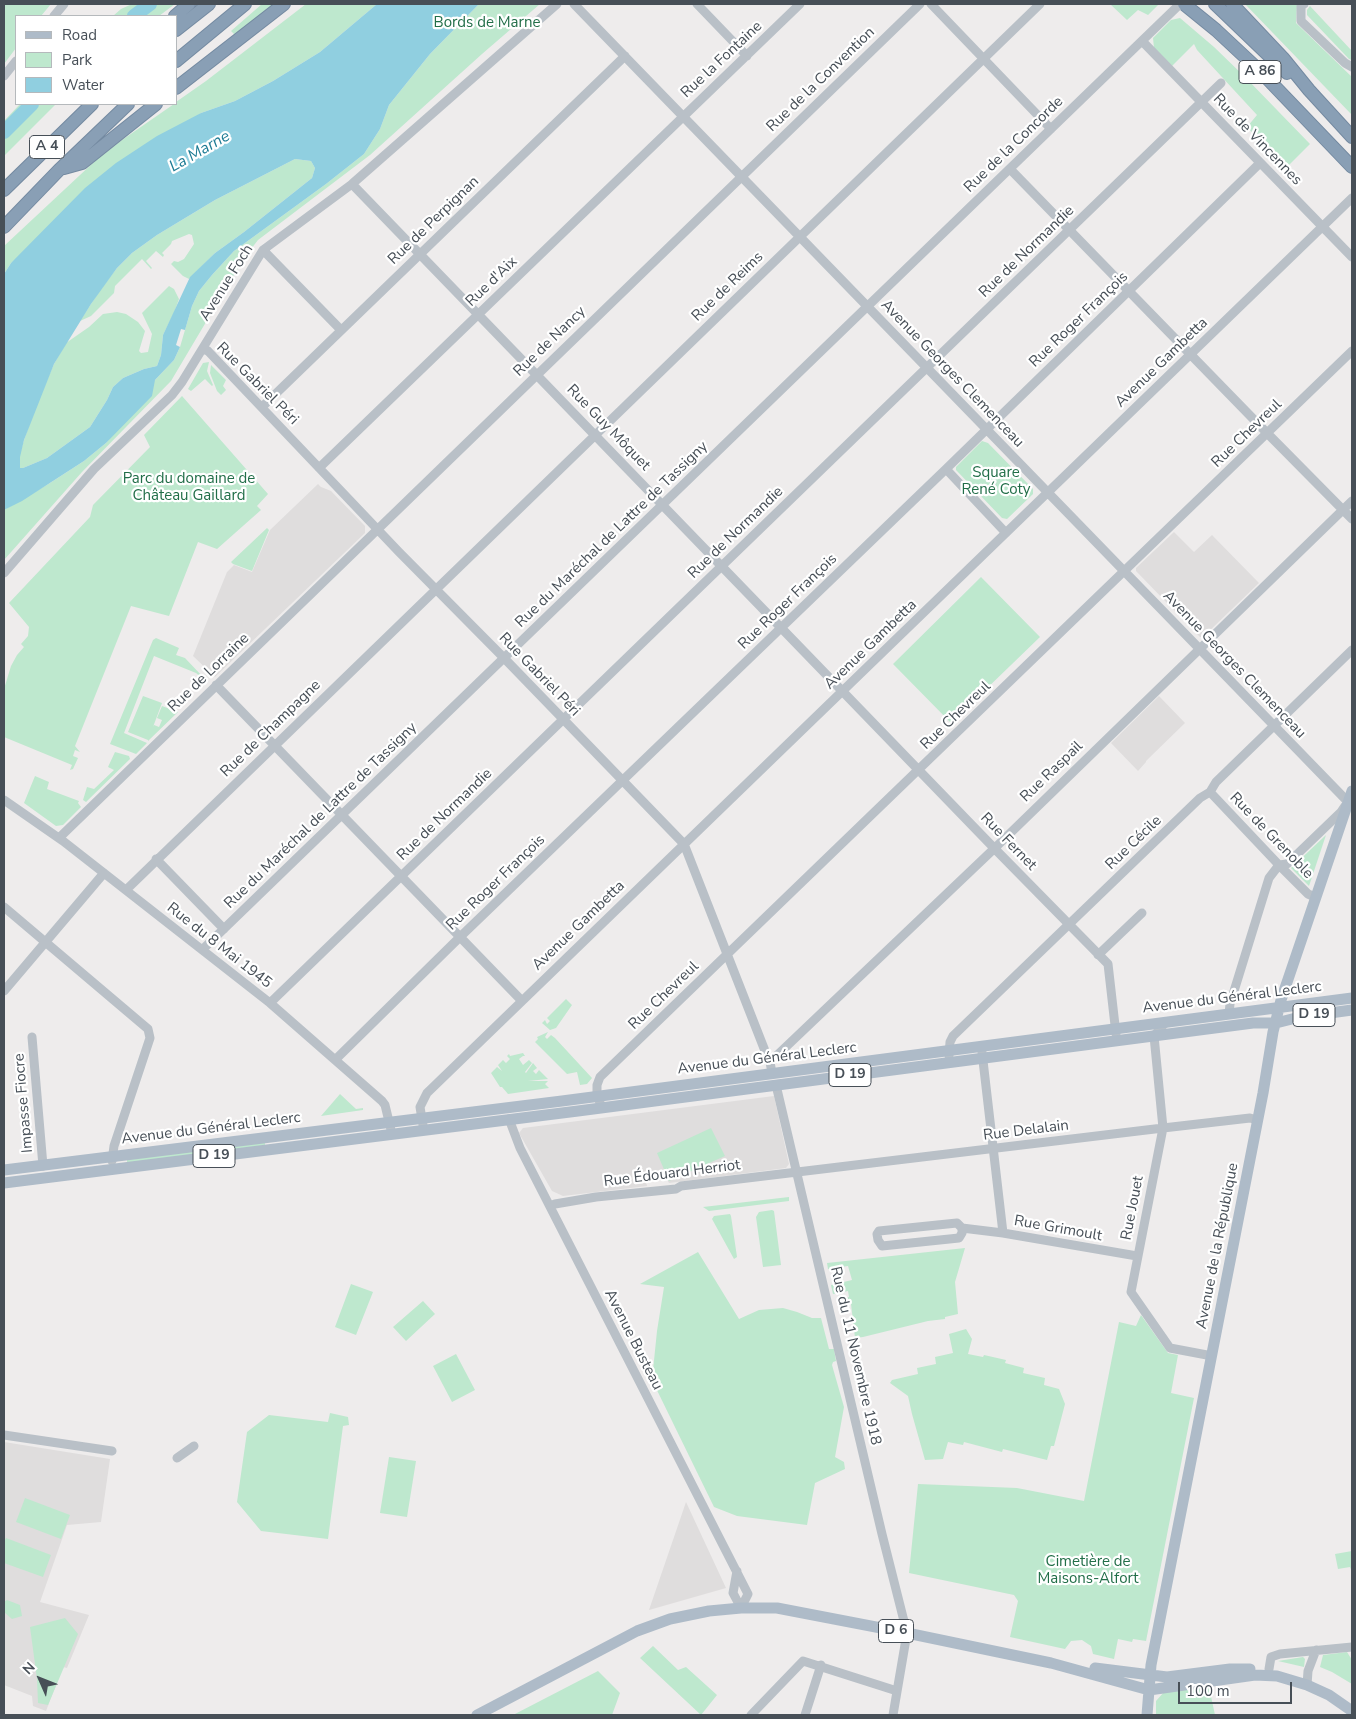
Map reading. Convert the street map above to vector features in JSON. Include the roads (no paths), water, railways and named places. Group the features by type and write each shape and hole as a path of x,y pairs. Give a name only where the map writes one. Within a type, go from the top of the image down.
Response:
{"highway":[{"path":"176,15 189,4"},
{"path":"178,28 209,4"},
{"path":"178,59 245,4"},
{"path":"178,86 284,4"},
{"name":"A 86","path":"1215,4 1277,64 1309,90 1352,137"},
{"path":"1232,4 1283,58 1309,90"},
{"name":"A 86","path":"1186,6 1255,67 1352,167"},
{"name":"A 4","path":"4,190 91,105"},
{"name":"A 4","path":"4,227 59,170 127,105"},
{"path":"59,170 82,163 155,105"}],"main road":[{"name":"Avenue de la République","path":"1147,1715 1149,1676 1279,1007 1315,897 1351,800"},
{"name":"Avenue du Général Leclerc","path":"982,1052 1116,1029 1352,998"},
{"path":"1352,1005 1352,1012"},
{"name":"Avenue du Général Leclerc","path":"4,1183 391,1128 422,1118 602,1107 776,1085 949,1056 1116,1041 1258,1022 1276,1023 1300,1017 1352,1012"},
{"name":"Avenue du Général Leclerc","path":"4,1170 391,1128 424,1130 597,1096 771,1067 949,1056"},
{"path":"771,1067 776,1085"},
{"name":"D 6","path":"477,1715 638,1631 670,1619 709,1611 741,1608 777,1608 907,1633 1051,1663 1148,1690 1255,1674 1307,1681 1352,1711"},
{"name":"D 6","path":"1051,1663 1167,1677 1270,1664 1352,1701"}],"street":[{"path":"55,15 64,4"},
{"name":"Avenue Foch","path":"4,573 94,469 172,395 203,349 263,250 352,184 557,4"},
{"name":"Avenue Georges Clemenceau","path":"574,4 1274,726 1351,800"},
{"path":"697,4 747,56"},
{"name":"Rue la Fontaine","path":"684,116 800,4"},
{"name":"Rue de la Convention","path":"742,176 920,4"},
{"path":"932,4 1051,129"},
{"name":"Rue de Reims","path":"436,589 1040,4"},
{"path":"1304,4 1301,6 1301,21 1345,63 1352,67"},
{"name":"Rue de la Concorde","path":"868,306 1142,41 1186,6"},
{"name":"Rue de Vincennes","path":"1142,41 1352,257"},
{"name":"Rue de Perpignan","path":"262,407 625,56"},
{"path":"4,76 15,62"},
{"name":"Rue de Normandie","path":"270,1003 1221,83"},
{"name":"Rue d'Aix","path":"319,468 684,116"},
{"name":"Rue Roger François","path":"335,1060 1260,163"},
{"path":"1010,169 1352,519"},
{"name":"Rue de Nancy","path":"378,528 742,176"},
{"name":"Rue Guy Môquet","path":"352,184 843,691"},
{"name":"Avenue Gambetta","path":"422,1118 421,1102 427,1093 1352,198"},
{"path":"263,250 341,330"},
{"name":"Rue du Maréchal de Lattre de Tassigny","path":"203,949 868,306"},
{"name":"Rue Gabriel Péri","path":"203,349 208,351 684,844 771,1067"},
{"name":"Rue Chevreul","path":"597,1096 597,1085 600,1077 1352,351"},
{"path":"946,469 1006,533"},
{"name":"Rue Raspail","path":"771,1067 1352,501"},
{"name":"Rue de Lorraine","path":"59,838 378,528"},
{"name":"Rue de Champagne","path":"126,890 436,589"},
{"name":"Rue Cécile","path":"949,1056 950,1042 953,1036 1200,798 1210,792 1214,783 1352,650"},
{"path":"216,685 522,1001"},
{"name":"Rue Fernet","path":"843,691 1108,964 1116,1029"},
{"name":"Rue de Grenoble","path":"1210,792 1279,865 1308,894 1315,897"},
{"name":"Rue du 8 Mai 1945","path":"4,800 59,838 270,1003 382,1101 385,1105 391,1128"},
{"path":"1229,1014 1230,1004 1269,878 1279,865 1287,864 1351,800"},
{"path":"156,859 224,929"},
{"path":"4,991 104,873"},
{"path":"4,907 148,1029 150,1038 114,1146 112,1169"},
{"path":"1098,955 1142,913"},
{"path":"1154,1036 1165,1023"},
{"path":"1116,1029 1116,1041"},
{"name":"Rue Jouet","path":"1154,1036 1163,1128 1131,1292 1170,1348 1207,1355 1211,1358"},
{"name":"Impasse Fiocre","path":"32,1037 43,1166"},
{"name":"Rue Grimoult","path":"982,1052 1004,1233"},
{"name":"Rue du 11 Novembre 1918","path":"776,1085 835,1339 907,1633"},
{"path":"597,1096 602,1107"},
{"name":"Avenue Busteau","path":"510,1113 520,1148 748,1594 741,1608"},
{"path":"422,1118 424,1130"},
{"name":"Rue Delalain","path":"797,1173 1163,1128 1250,1118 1257,1120"},
{"name":"Rue Édouard Herriot","path":"550,1206 602,1197 797,1173"},
{"name":"Rue Grimoult","path":"966,1228 958,1238 882,1246 877,1237 879,1231 957,1223 966,1228 1137,1256"},
{"path":"4,1435 112,1451"},
{"path":"177,1458 194,1446"},
{"path":"736,1571 733,1596 741,1608"},
{"path":"893,1715 907,1633"},
{"path":"1270,1664 1272,1657 1280,1654 1352,1647"},
{"path":"1307,1681 1312,1658 1316,1650"},
{"path":"751,1715 803,1660 898,1691"},
{"path":"805,1715 821,1665"}],"water":[{"name":"La Marne","path":"377,4 479,4 430,54 389,105 380,129 364,154 234,251 212,275 199,291 192,306 185,330 181,329 176,345 180,347 174,360 155,380 152,396 106,443 84,461 22,501 4,510 4,274 11,263 85,188 116,163 157,136 201,113 235,101 273,81 320,52","holes":["295,159 311,161 315,168 312,178 215,253 190,277 163,335 161,355 157,366 123,378 113,387 90,427 47,458 20,468 20,457 24,440 54,364 91,304 117,268 132,253 157,235 215,200"]}],"waterway":[{"path":"135,15 150,4"},
{"path":"4,132 31,105"}],"park label":[{"name":"Bords de Marne","path":"487,23"},
{"name":"Square René Coty","path":"996,482"},
{"name":"Parc du domaine de Château Gaillard","path":"189,488"},
{"name":"Cimetière de Maisons-Alfort","path":"1088,1570"}]}
